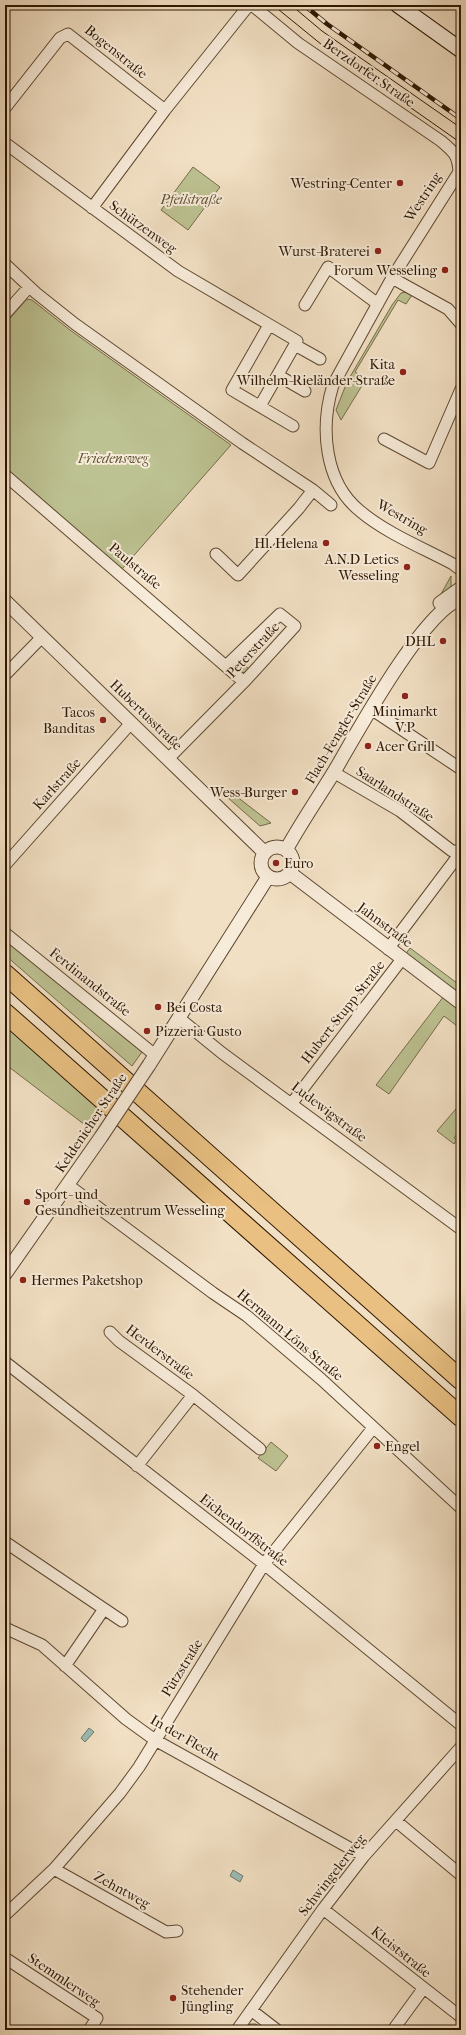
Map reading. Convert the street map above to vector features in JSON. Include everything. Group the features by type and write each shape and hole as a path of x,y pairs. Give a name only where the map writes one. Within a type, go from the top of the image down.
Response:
{"highway":[{"path":"5,974 461,1380"},
{"path":"5,1013 461,1417"}],"main road":[{"path":"398,5 461,50"}],"street":[{"path":"92,208 165,110 250,5"},
{"name":"Berzdorfer Straße","path":"250,5 298,43 441,141 454,152 460,172"},
{"name":"Bogenstraße","path":"5,108 60,38 68,34 165,110"},
{"name":"Schützenweg","path":"5,143 178,271 297,340 295,345"},
{"name":"Westring","path":"460,172 392,278 333,385 328,400 328,454 334,475 359,511 378,524 453,564 461,570"},
{"path":"5,264 29,287 116,353 242,443 313,490 331,504"},
{"path":"305,305 328,267 378,304"},
{"path":"392,278 448,309 461,324"},
{"path":"5,314 29,287"},
{"path":"269,325 232,390 294,426"},
{"path":"260,406 279,376 295,345 320,359"},
{"path":"279,376 305,391"},
{"path":"384,439 429,463 461,389"},
{"name":"Paulstraße","path":"5,475 227,665 244,682"},
{"path":"216,554 238,575 299,508 313,490"},
{"name":"Flach-Fengler-Straße","path":"427,627 434,609 449,595 461,587"},
{"name":"Flach-Fengler-Straße","path":"286,850 397,668 427,627 446,607 461,599"},
{"name":"Hubertusstraße","path":"5,601 265,853"},
{"name":"Peterstraße","path":"168,759 244,682 295,626 280,614 227,665"},
{"path":"5,675 42,637"},
{"path":"371,709 461,769"},
{"name":"Karlstraße","path":"5,865 131,724"},
{"name":"Saarlandstraße","path":"334,772 400,811 452,851 461,852"},
{"path":"275,847 286,850 290,853 293,863 290,873 280,879 268,877 264,873 261,863 265,853 275,847"},
{"name":"Saarlandstraße","path":"388,949 461,852"},
{"name":"Jahnstraße","path":"290,873 461,1003"},
{"path":"155,1056 268,877"},
{"name":"Ferdinandstraße","path":"5,933 155,1056"},
{"name":"Hubert-Stupp-Straße","path":"292,1103 402,959"},
{"name":"Ludewigstraße","path":"178,1018 222,1053 292,1103 461,1229"},
{"name":"Keldenicher Straße","path":"5,1274 68,1185 155,1056"},
{"name":"Hermann-Löns-Straße","path":"68,1185 213,1293 247,1316 461,1508"},
{"name":"Herderstraße","path":"110,1332 119,1341 193,1395 260,1449"},
{"name":"Eichendorffstraße","path":"5,1362 264,1564 461,1725"},
{"name":"Herderstraße","path":"137,1466 193,1395"},
{"name":"Pützstraße","path":"5,1916 54,1869 120,1793 155,1740 264,1564 373,1428"},
{"path":"5,1542 122,1621"},
{"path":"65,1666 104,1609"},
{"name":"In der Flecht","path":"5,1628 42,1645 126,1719 155,1740 364,1856"},
{"name":"Schwingelerweg","path":"237,2030 322,1908 364,1856 460,1749"},
{"path":"396,1821 461,1875"},
{"name":"Zehntweg","path":"54,1869 166,1932 177,1931"},
{"name":"Kleiststraße","path":"322,1908 423,1989 461,2017"},
{"name":"Stemmlerweg","path":"5,1958 96,2018 89,2030"},
{"path":"393,2030 423,1989"},
{"path":"251,2010 277,2030"}],"green space":[{"name":"Pfeilstraße","path":"193,167 220,187 188,230 161,210"},
{"path":"407,292 412,295 406,304 398,300 355,372 366,379 341,420 336,410 347,382 392,305 401,293"},
{"name":"Friedensweg","path":"27,299 32,300 70,330 231,445 122,569 5,470 5,324"},
{"path":"451,576 451,588 440,596"},
{"path":"239,660 250,670 243,673 236,666"},
{"path":"232,793 271,823 260,826 227,797"},
{"path":"5,940 142,1052 132,1066 5,955"},
{"path":"410,948 461,986 461,1029 444,1016 389,1094 376,1085 447,992 402,959"},
{"path":"5,1026 102,1109 89,1128 5,1064"},
{"path":"461,1103 461,1129 454,1138 457,1140 454,1144 437,1131"},
{"path":"271,1442 288,1456 276,1471 258,1458"},
{"path":"250,2024 256,2024 261,2028 259,2030 246,2030"}],"water":[{"path":"89,1728 94,1732 85,1742 81,1738"},
{"path":"233,1870 243,1876 240,1882 230,1876"}],"tram line":[{"path":"273,5 327,49 461,143"},
{"path":"291,5 322,31 461,128"}],"railway":[{"path":"304,5 327,24 461,119"}],"place":[{"name":"Westring-Center","path":"400,183"},
{"name":"Wurst-Braterei","path":"378,251"},
{"name":"Forum Wesseling","path":"445,270"},
{"name":"Kita Wilhelm-Rieländer-Straße","path":"403,372"},
{"name":"Hl. Helena","path":"326,543"},
{"name":"A.N.D Letics Wesseling","path":"407,567"},
{"name":"DHL","path":"443,641"},
{"name":"Minimarkt V.P","path":"405,696"},
{"name":"Tacos Banditas","path":"103,720"},
{"name":"Acer Grill","path":"368,746"},
{"name":"Wess-Burger","path":"295,792"},
{"name":"Euro","path":"276,863"},
{"name":"Bei Costa","path":"158,1007"},
{"name":"Pizzeria Gusto","path":"147,1031"},
{"name":"Sport- und Gesundheitszentrum Wesseling","path":"27,1202"},
{"name":"Hermes Paketshop","path":"23,1280"},
{"name":"Engel","path":"377,1446"},
{"name":"Stehender Jüngling","path":"173,1998"}]}
